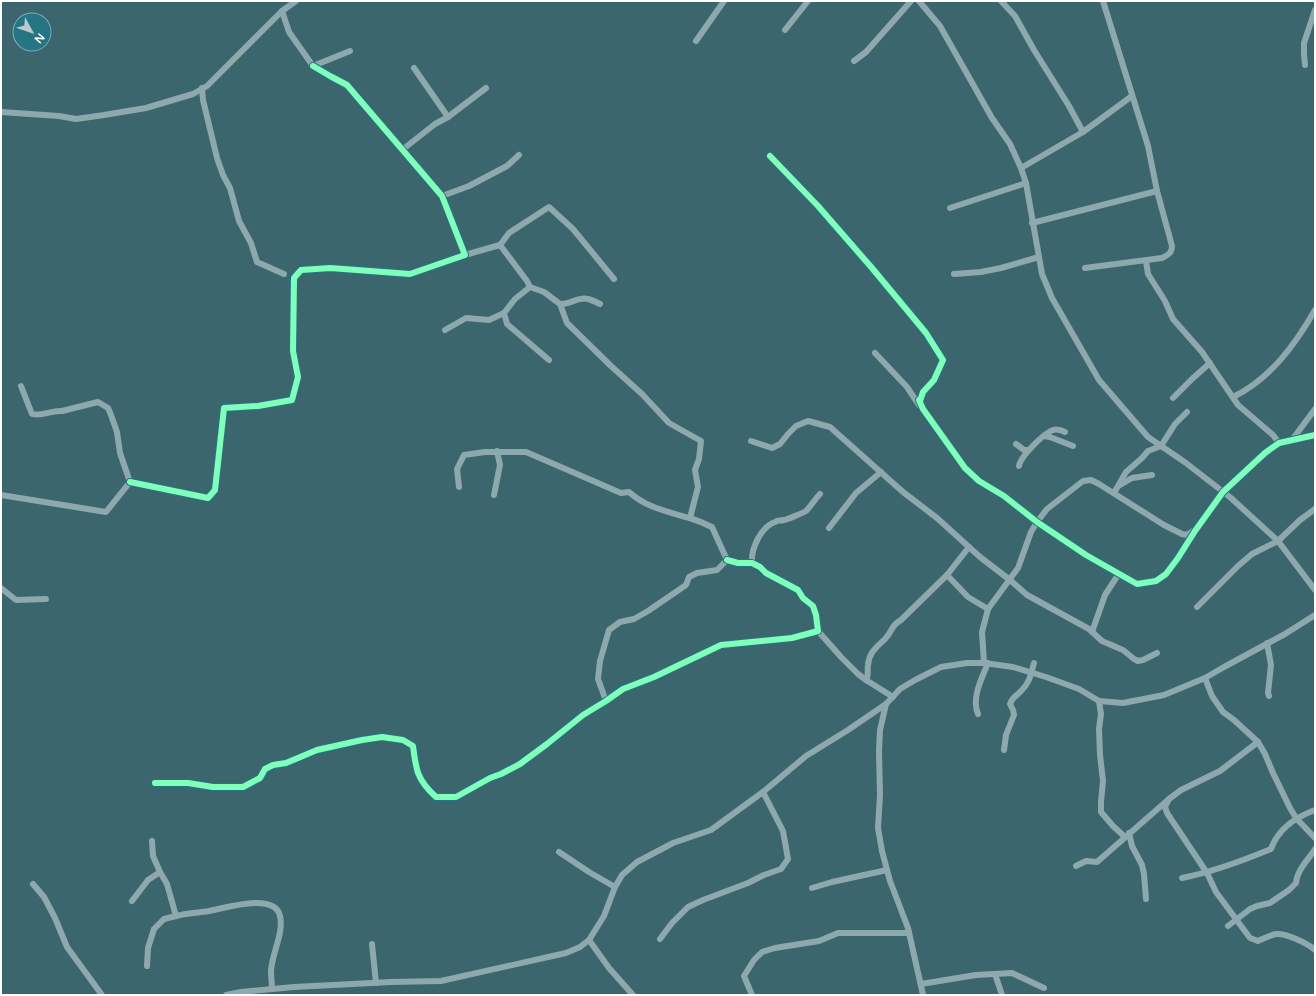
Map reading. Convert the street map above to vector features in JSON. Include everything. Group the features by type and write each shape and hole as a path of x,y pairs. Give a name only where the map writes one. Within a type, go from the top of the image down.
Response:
{"street":[{"path":"1,112 59,116 76,119 104,116 146,108 193,94 207,86 282,11 296,1"},
{"path":"696,40 724,1"},
{"path":"785,30 808,1"},
{"path":"854,61 866,52 911,1"},
{"path":"919,1 940,26 992,118 1010,144 1026,183 1042,274 1052,298 1099,380 1148,437 1223,492 1278,541 1315,590"},
{"path":"1001,1 1015,16 1083,132"},
{"path":"1085,268 1162,258 1168,255 1172,250 1171,240 1157,191 1148,146 1103,1"},
{"path":"1305,65 1304,43 1315,10"},
{"path":"282,11 289,32 312,66 347,85 442,196 465,255"},
{"path":"312,66 350,51"},
{"path":"414,68 448,117"},
{"path":"202,88 203,100 217,158 223,175 230,188 239,221 257,262 284,274"},
{"path":"402,150 435,124 448,117 486,88"},
{"path":"1021,168 1083,132 1132,96"},
{"path":"442,196 469,186 507,166 519,155"},
{"path":"770,156 818,206 872,268 926,334 943,360 934,380 923,392 920,401 919,400 922,409"},
{"path":"950,208 1026,183"},
{"path":"1032,223 1157,191"},
{"path":"130,482 208,498 215,490 224,408 258,406 292,400 298,377 293,351 294,278 301,270 330,268 410,274 465,255 500,245 509,233 549,207 573,229 614,279"},
{"path":"500,245 528,281 530,287"},
{"path":"954,274 981,272 1001,268 1039,257"},
{"path":"1146,261 1148,274 1165,301 1172,319 1202,352 1238,404 1279,443"},
{"path":"530,287 544,292 560,304 567,323 642,394 669,423 701,441 699,459 695,470 698,487 690,518"},
{"path":"445,330 466,318 489,320 504,313 515,299 530,287"},
{"path":"560,304 566,304 587,298 600,304"},
{"path":"1233,397 1246,391 1276,366 1298,338 1315,310"},
{"path":"504,313 507,324 549,360"},
{"path":"875,353 907,387 916,402 965,468 979,481 1004,496 1037,522 1086,555 1137,584 1156,581 1166,574 1223,492 1265,453 1279,443 1315,435"},
{"path":"1173,398 1210,363"},
{"path":"22,386 32,414 37,416 56,410 62,411 98,402 108,408 117,432 120,453 130,482"},
{"path":"1292,440 1315,409"},
{"path":"1114,493 1120,485 1126,472 1148,451 1161,446 1175,424 1187,412"},
{"path":"751,441 772,448 780,444 796,426 808,421 830,427 903,492 937,518 980,557 1027,595 1089,629 1102,641 1123,650 1138,661 1157,653"},
{"path":"1019,466 1028,450 1044,436 1053,430 1065,432"},
{"path":"1044,436 1072,446"},
{"path":"1016,444 1024,450 1028,450"},
{"path":"494,495 500,465 497,452"},
{"path":"459,487 457,469 464,455 497,452 526,452 621,493 629,492 637,499 668,513 690,518 712,527 727,560"},
{"path":"829,528 856,493 881,472"},
{"path":"1120,485 1132,478 1152,474"},
{"path":"978,714 975,702 986,663 982,632 988,609 1018,568 1031,532 1047,509 1083,481 1091,480 1164,525 1182,534 1187,535 1195,531"},
{"path":"1,495 106,512 130,482"},
{"path":"752,562 752,555 759,535 771,523 785,520 805,512 820,494"},
{"path":"1197,607 1252,554 1278,541 1315,508"},
{"path":"866,680 868,678 867,665 871,654 886,638 894,624 901,620 947,575 969,547"},
{"path":"727,560 738,563 752,562 766,573 798,590 803,598 813,606 818,631 841,657 866,680 893,696"},
{"path":"606,701 598,679 600,661 609,630 620,622 634,619 648,611 686,586 689,577 697,573 717,570 727,560"},
{"path":"947,575 968,597 988,609"},
{"path":"1092,632 1105,595 1118,575"},
{"path":"1,588 16,600 46,599"},
{"path":"226,995 272,989 441,981 566,953 580,947 589,940 604,916 614,887 622,875 637,862 673,843 711,830 763,792 806,756 886,704 900,689 941,667 967,663 986,663 1013,667 1079,689 1099,701 1123,703 1164,695 1205,678 1315,615"},
{"path":"155,783 188,783 213,787 243,787 260,778 265,769 273,765 286,763 317,750 382,737 403,740 413,746 417,773 426,788 436,797 456,797 490,778 520,764 583,715 622,689 654,677 721,645 792,638 818,631"},
{"path":"1267,643 1272,665 1268,693 1269,696"},
{"path":"1004,750 1006,734 1014,715 1010,704 1011,699 1025,686 1032,673 1034,663"},
{"path":"1205,678 1212,696 1223,712 1258,742 1290,808 1296,818 1315,838"},
{"path":"1099,701 1101,714 1099,729 1100,755 1103,781 1101,812 1113,826 1127,835 1142,865 1146,899"},
{"path":"886,704 880,730 880,795 878,828 890,881 909,933 923,995"},
{"path":"1076,866 1086,861 1097,862 1181,790 1220,771 1258,742"},
{"path":"660,939 672,923 688,907 781,869 788,859 783,831 763,792"},
{"path":"1169,799 1165,807 1167,813 1207,873 1216,892 1250,938 1258,941 1275,934 1282,935 1310,945 1315,950"},
{"path":"1182,878 1224,868 1271,849 1274,841 1281,832 1296,818 1315,810"},
{"path":"152,841 153,856 167,884 176,916"},
{"path":"1228,926 1250,909 1257,906 1270,904 1289,890 1296,883 1300,870 1315,849"},
{"path":"560,852 614,887"},
{"path":"812,888 887,870"},
{"path":"132,901 148,880 160,872"},
{"path":"33,884 44,897 55,918 67,947 102,995"},
{"path":"147,966 148,948 154,929 164,919 186,913 209,911 241,904 262,903 275,907 280,914 277,946 271,970 272,989"},
{"path":"752,995 744,976 754,960 762,952 775,948 819,941 838,934 909,933"},
{"path":"589,940 609,968 632,995"},
{"path":"372,944 376,983"},
{"path":"921,984 976,975 1012,973 1044,988"},
{"path":"995,974 1002,995"}],"cycle path":[{"path":"130,482 208,498 215,490 224,408 258,406 292,400 298,377 293,351 294,278 301,270 330,268 410,274 465,255 442,196 347,85 313,66"},
{"path":"770,156 818,206 872,268 926,333 943,360 934,380 923,392 920,401 919,400 923,409 965,468 979,481 1004,496 1037,522 1086,555 1137,584 1156,581 1166,574 1223,492 1265,453 1279,443 1315,435"},
{"path":"155,783 188,783 213,787 243,787 260,778 265,769 273,765 286,763 317,750 382,737 403,740 413,746 418,774 421,780 436,797 456,797 490,778 520,764 583,715 623,689 654,677 721,645 792,638 818,631 813,606 803,598 798,590 766,573 760,567 752,563 738,563 727,560"}]}
